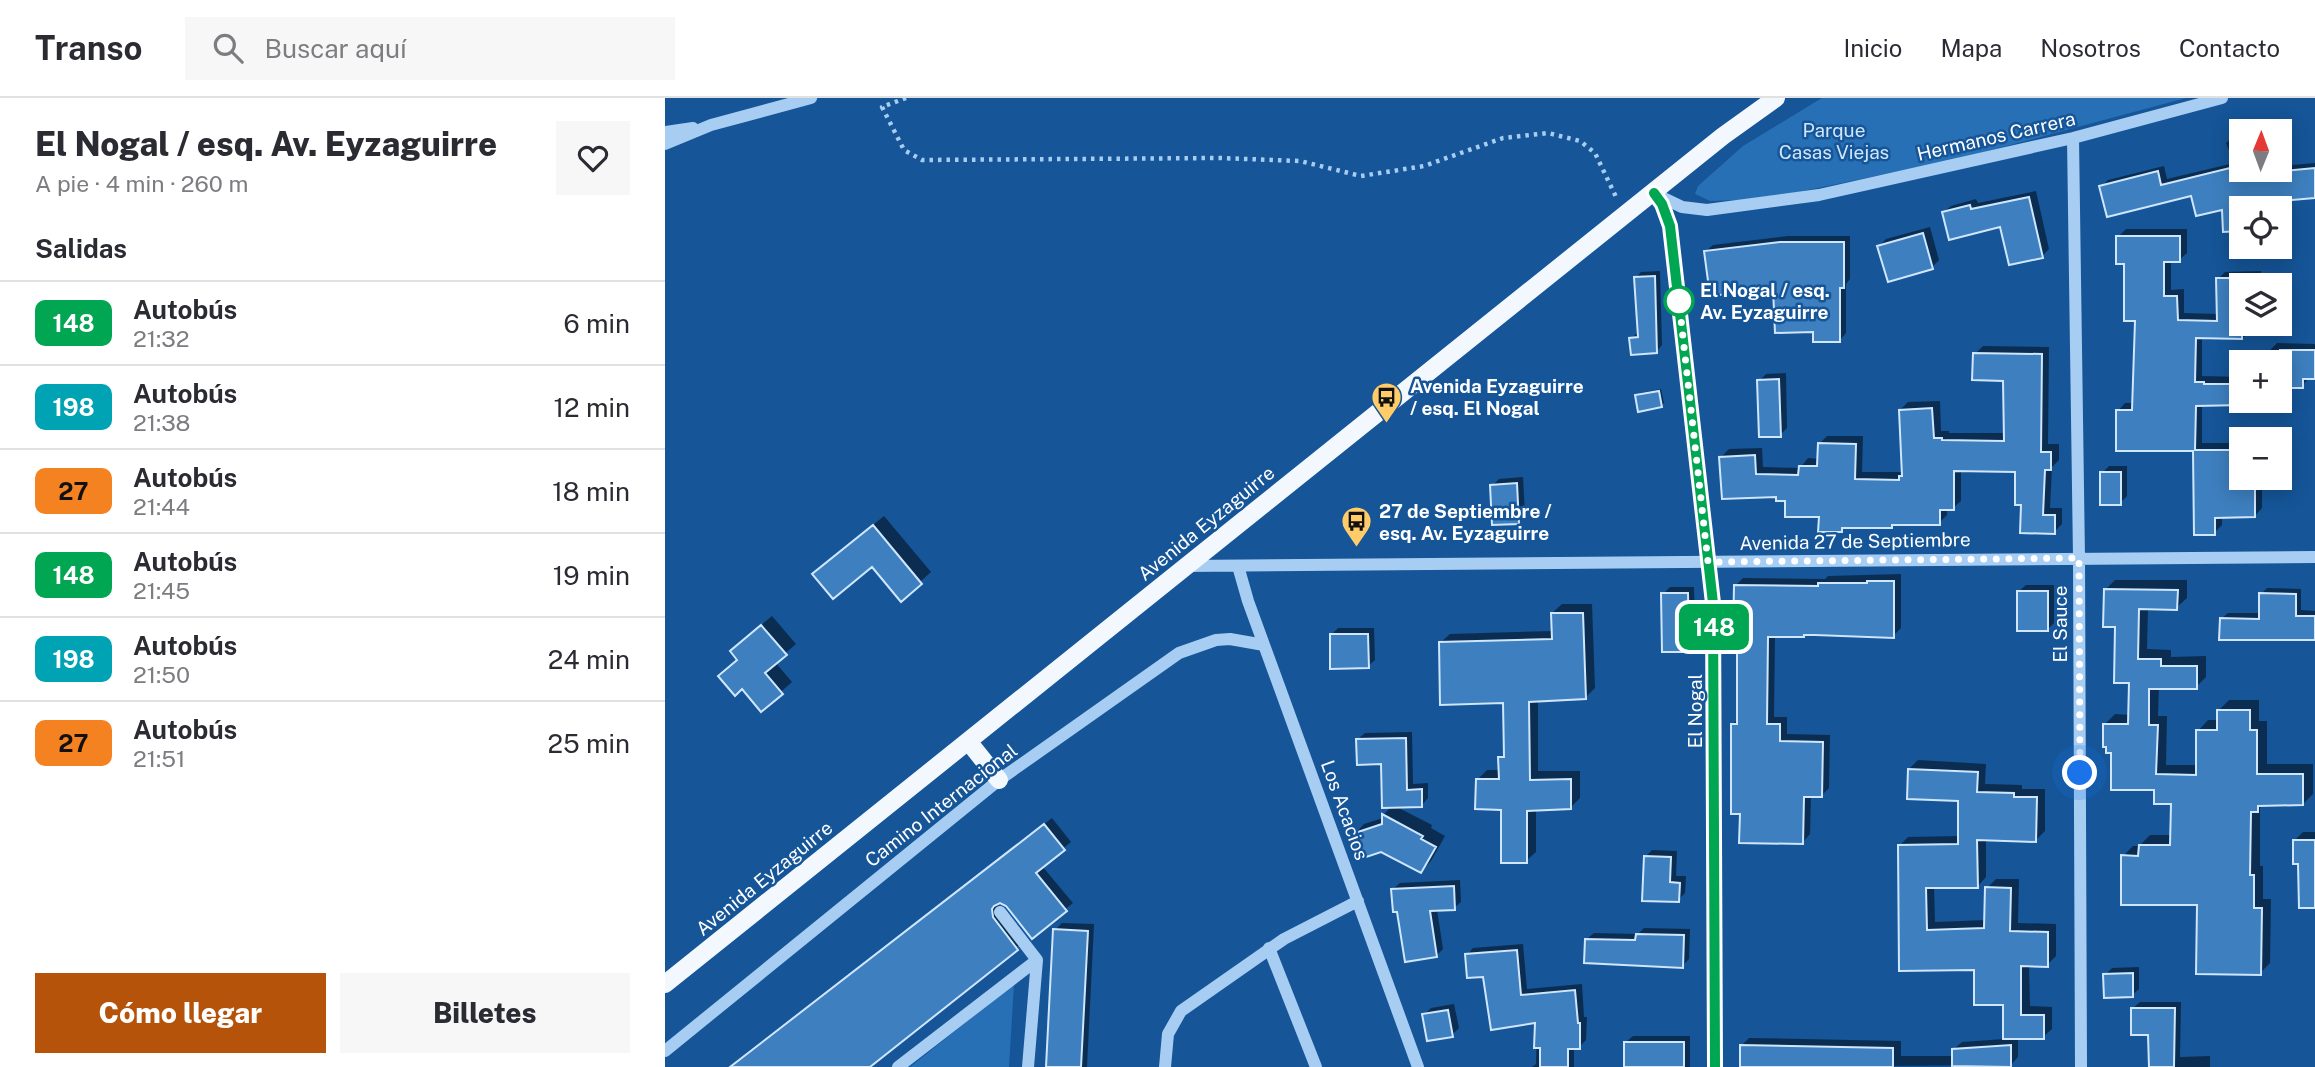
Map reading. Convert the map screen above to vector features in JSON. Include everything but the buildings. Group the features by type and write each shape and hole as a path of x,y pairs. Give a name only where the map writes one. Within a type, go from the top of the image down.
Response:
{"main road":[{"name":"Avenida Eyzaguirre","path":"665,984 1723,136 1776,98"},
{"path":"968,741 999,780"}],"street":[{"path":"665,132 711,125 811,98"},
{"name":"Hermanos Carrera","path":"1654,193 1682,207 1719,209 1819,195 2073,138 2222,98"},
{"path":"665,144 711,125"},
{"name":"El Sauce","path":"2073,138 2079,558 2081,1067"},
{"name":"El Nogal","path":"1654,193 1666,214 1672,239 1712,587 1715,1067"},
{"name":"Avenida 27 de Septiembre","path":"1185,566 2315,557"},
{"name":"Los Acacios","path":"1238,566 1264,645 1418,1067"},
{"name":"Camino Internacional","path":"665,1051 999,780 1179,653 1216,640 1230,639 1264,645"},
{"path":"1165,1067 1168,1034 1181,1011 1269,948 1358,901"},
{"path":"1000,912 1037,960 1028,1067"},
{"path":"1269,948 1316,1067"},
{"path":"898,1067 1037,960"}],"path":[{"path":"906,98 882,107 904,150 922,160 1260,159 1300,161 1361,176 1424,166 1503,138 1548,134 1580,141 1595,153 1614,195"}],"green space":[{"name":"Parque Casas Viejas","path":"1822,98 2186,98 1958,159 1765,199 1710,201 1695,194 1698,186 1743,146"},
{"path":"1014,984 1009,1067 910,1067"}],"bus line":[{"name":"148","path":"1654,193 1662,204 1670,226 1712,587 1715,1067"}],"place":[{"name":"El Nogal / esq. Av. Eyzaguirre","path":"1679,301"},
{"name":"Avenida Eyzaguirre / esq. El Nogal","path":"1387,424"},
{"name":"27 de Septiembre / esq. Av. Eyzaguirre","path":"1356,549"}],"route":[{"path":"1679,301 1678,293 1708,562 2079,558 2080,773"}]}
